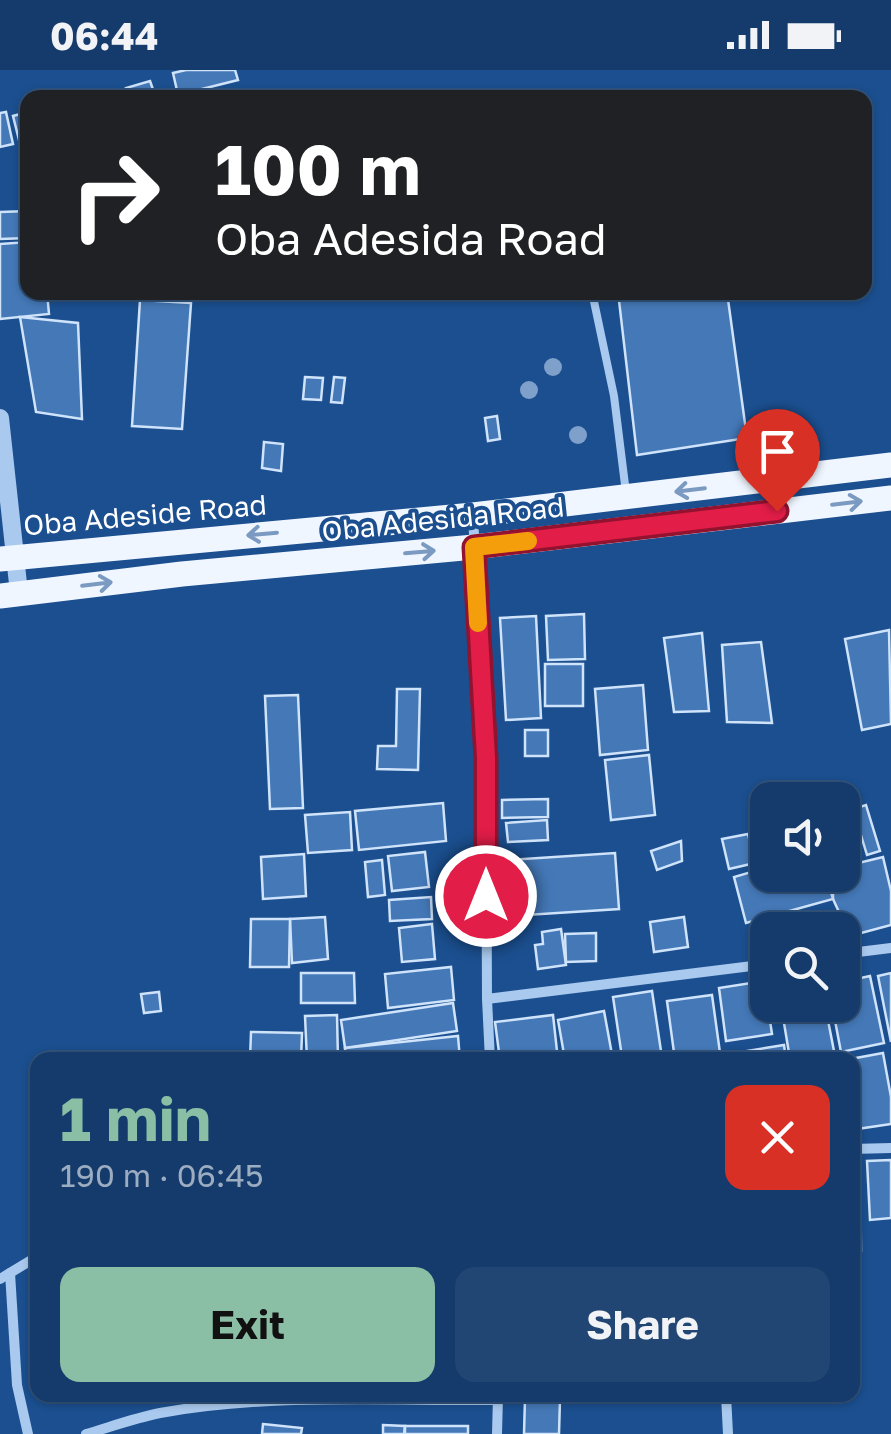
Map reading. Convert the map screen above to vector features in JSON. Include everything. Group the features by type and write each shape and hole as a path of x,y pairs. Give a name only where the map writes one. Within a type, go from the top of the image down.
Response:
{"main road":[{"name":"Oba Adeside Road","path":"7,558 473,515 891,465"},
{"name":"Oba Adesida Road","path":"10,594 474,547 891,498"}],"street":[{"path":"0,418 10,594"},
{"path":"473,515 486,758 489,1052"},
{"path":"860,952 891,948"},
{"path":"486,999 750,966"},
{"path":"860,1149 891,1148"},
{"path":"28,1434 5,1276 30,1261"},
{"path":"86,1434 158,1413 280,1402"},
{"path":"497,1434 498,1402"},
{"path":"726,1402 728,1434"}],"lane":[{"path":"594,300 614,396 627,498"}],"building":[{"path":"235,70 238,80 198,90 177,90 173,73"},
{"path":"150,81 153,90 127,90"},
{"path":"6,112 13,144 0,147 0,113"},
{"path":"20,114 20,140 19,140 13,116"},
{"path":"20,211 20,238 0,239 0,212"},
{"path":"20,243 20,300 48,300 49,314 0,319 0,244"},
{"path":"140,300 191,303 182,429 132,426"},
{"path":"619,300 728,300 747,438 637,455"},
{"path":"20,317 78,323 82,419 36,412"},
{"path":"305,377 323,378 321,400 303,399"},
{"path":"334,377 345,378 342,403 331,402"},
{"path":"497,416 500,439 488,441 485,418"},
{"path":"264,442 283,444 281,471 262,468"},
{"path":"584,614 585,659 548,660 546,616"},
{"path":"536,616 541,718 506,720 500,618"},
{"path":"889,630 891,724 862,730 845,639"},
{"path":"702,633 709,711 674,712 664,638"},
{"path":"761,642 772,723 727,722 722,645"},
{"path":"545,664 583,664 583,706 545,706"},
{"path":"643,685 648,750 600,755 595,689"},
{"path":"397,689 420,689 418,770 377,769 378,746 396,746"},
{"path":"298,695 303,808 270,809 265,696"},
{"path":"525,730 548,730 548,756 525,756"},
{"path":"649,755 655,815 611,820 605,760"},
{"path":"548,799 548,817 502,818 502,800"},
{"path":"443,803 446,841 359,850 355,811"},
{"path":"866,805 880,851 867,855 860,832 860,807"},
{"path":"350,812 352,850 308,853 305,815"},
{"path":"547,820 548,840 508,842 506,823"},
{"path":"748,834 750,864 729,869 722,839"},
{"path":"681,841 682,861 657,870 651,851"},
{"path":"425,852 429,887 392,891 388,856"},
{"path":"615,853 619,909 511,916 508,860"},
{"path":"304,854 306,896 263,899 261,857"},
{"path":"883,857 891,891 891,925 860,933 860,912 839,912 833,892 860,892 860,863"},
{"path":"382,860 385,895 368,897 365,862"},
{"path":"750,872 750,892 831,892 833,899 786,912 750,912 750,922 746,923 734,877"},
{"path":"431,897 432,919 390,921 389,900"},
{"path":"325,917 328,959 292,963 290,919"},
{"path":"684,917 688,947 654,952 650,922"},
{"path":"251,919 290,919 289,967 250,967"},
{"path":"432,924 435,959 402,962 399,928"},
{"path":"561,929 566,965 538,969 535,945 543,944 542,932"},
{"path":"596,933 596,961 566,962 565,934"},
{"path":"451,967 454,1000 388,1008 385,974"},
{"path":"301,973 354,973 355,1003 301,1003"},
{"path":"891,973 891,1042 878,976"},
{"path":"870,976 884,1043 841,1052 835,1022 860,1022 860,978"},
{"path":"750,983 750,1022 770,1022 772,1034 726,1041 719,988"},
{"path":"652,991 661,1051 621,1052 613,997"},
{"path":"159,992 161,1011 144,1013 141,994"},
{"path":"712,995 720,1052 674,1052 667,1001"},
{"path":"453,1003 457,1031 345,1048 341,1020"},
{"path":"604,1011 612,1052 564,1052 558,1020"},
{"path":"337,1015 338,1052 307,1052 305,1016"},
{"path":"553,1015 557,1052 499,1052 495,1022"},
{"path":"784,1022 828,1022 834,1051 789,1052"},
{"path":"251,1032 302,1033 301,1052 250,1052"},
{"path":"458,1036 459,1052 345,1052 345,1048"},
{"path":"784,1045 785,1052 741,1052"},
{"path":"883,1053 891,1097 891,1124 860,1129 860,1057"},
{"path":"891,1160 891,1218 870,1220 867,1161"},
{"path":"525,1402 560,1402 559,1434 524,1434"},
{"path":"263,1424 302,1428 301,1434 262,1434"},
{"path":"383,1425 405,1426 404,1434 383,1434"},
{"path":"405,1426 468,1426 468,1434 405,1434"}],"slow traffic":[{"path":"478,623 474,547 528,541"}],"route":[{"path":"486,896 486,758 474,547 777,511"}]}
